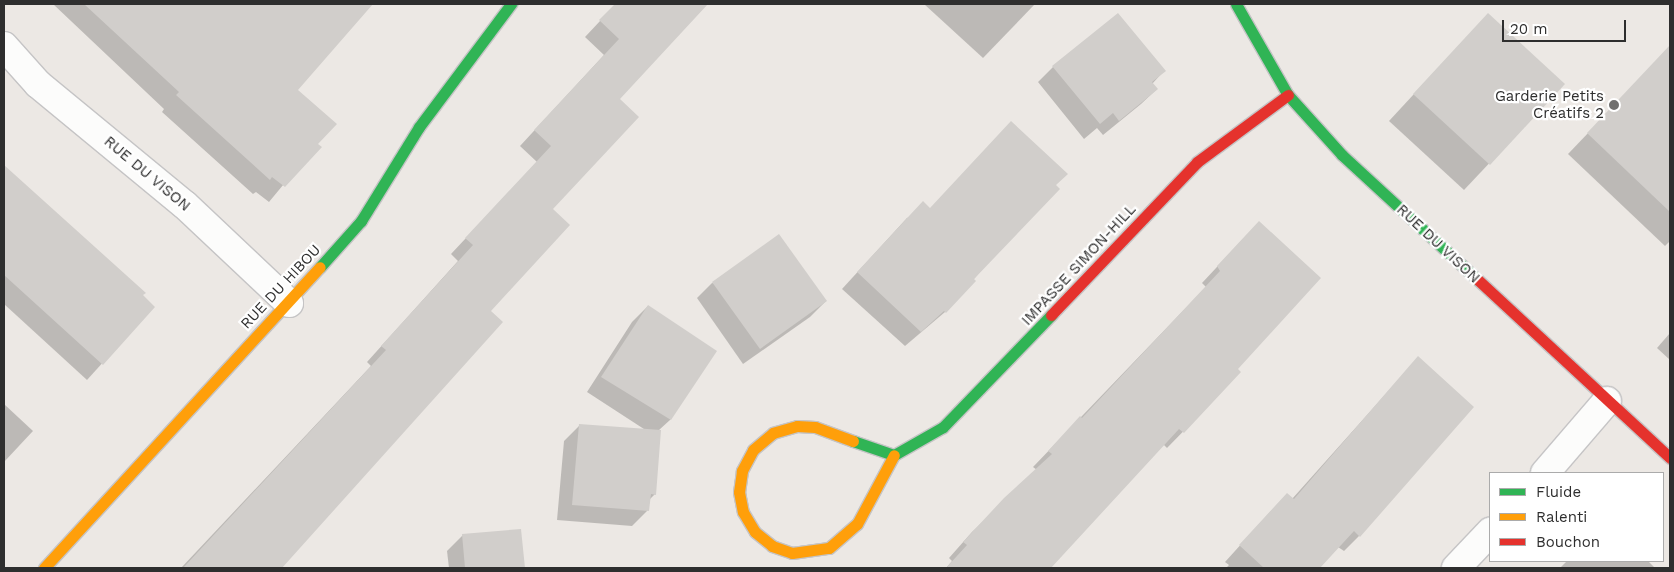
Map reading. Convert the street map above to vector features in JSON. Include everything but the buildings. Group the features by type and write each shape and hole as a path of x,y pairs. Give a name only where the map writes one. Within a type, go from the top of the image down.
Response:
{"street":[{"name":"RUE DU HIBOU","path":"44,568 266,324 289,303 361,221 419,127 510,4"},
{"name":"RUE DU VISON","path":"1236,4 1288,95 1342,155 1670,458"},
{"name":"RUE DU VISON","path":"4,46 38,84 185,206 289,303"},
{"name":"IMPASSE SIMON-HILL","path":"894,455 943,427 1197,162 1288,95"},
{"path":"1547,472 1607,401"},
{"path":"797,426 815,427 894,455 857,524 849,534 829,548 792,553 772,546 756,532 743,512 740,492 742,471 753,450 773,433 797,426"},
{"path":"1456,568 1489,533"}],"traffic: fast":[{"path":"320,267 361,221 419,127 511,4"},
{"path":"1236,4 1288,95 1342,155 1477,279"},
{"path":"853,441 894,455 943,427 1051,315"}],"traffic: slow":[{"path":"44,568 320,267"},
{"path":"853,441 815,427 797,426 773,433 753,450 742,471 739,492 743,512 755,532 772,546 792,553 829,548 857,524 894,455"}],"traffic: jam":[{"path":"1051,315 1197,162 1288,95"},
{"path":"1477,279 1670,458"}],"place":[{"name":"Garderie Petits Créatifs 2","path":"1614,105"}]}
